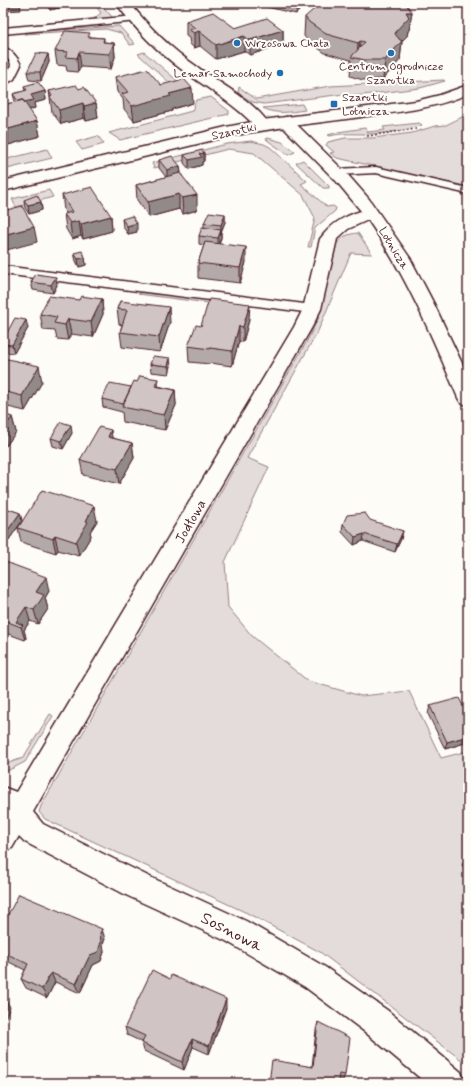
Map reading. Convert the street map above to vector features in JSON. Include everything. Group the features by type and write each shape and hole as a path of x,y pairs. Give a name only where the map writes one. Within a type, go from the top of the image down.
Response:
{"street":[{"path":"123,3 136,19 170,53 247,109 262,125"},
{"name":"Szarotki","path":"3,186 226,132 262,125 416,105 444,99 468,89"},
{"name":"Lotnicza","path":"286,122 336,172 372,213 395,248 415,284 468,398"},
{"name":"Jodłowa","path":"3,839 10,806 303,327 312,309 329,239 334,232 348,221 372,213"},
{"name":"Sosnowa","path":"10,806 34,833 138,886 236,931 315,977 376,1021 450,1083"}],"lane":[{"path":"3,31 136,19"},
{"path":"3,50 14,60 16,65 11,77 3,83"},
{"path":"336,172 376,170 468,191"},
{"path":"3,270 312,309"}],"shaded area":[{"path":"94,3 100,3 113,18 110,20 36,24 92,20 101,13"},
{"path":"119,26 135,44 130,45 121,33 106,29 25,34 31,32"},
{"path":"144,52 180,83 172,85 138,54"},
{"path":"445,81 420,88 346,97 344,94 264,104 252,102 238,93 239,87 256,99 330,86"},
{"path":"211,97 229,111 229,114 120,140 109,133 192,111 196,100"},
{"path":"302,104 305,110 273,112 263,108"},
{"path":"468,114 468,187 337,158 330,153 334,152 326,145 328,142 345,138 373,138 412,133 435,126 446,125"},
{"path":"419,123 422,125 386,133 328,135 365,128 368,132 385,130 383,127"},
{"path":"98,136 104,144 82,150 76,142"},
{"path":"268,138 282,142 295,152 288,155 266,139"},
{"path":"251,141 270,147 307,181 301,184 327,207 333,206 336,208 335,211 315,228 311,247 308,247 315,218 303,195 254,153 228,149 154,168 152,163 227,144"},
{"path":"47,149 52,158 7,169 3,160"},
{"path":"303,160 329,186 329,188 323,188 296,163"},
{"path":"49,190 53,197 16,207 12,199"},
{"path":"358,233 372,254 351,253 318,331 247,458 269,467 225,562 228,607 252,636 308,681 361,696 409,691 441,758 468,751 468,1065 320,952 247,913 45,819 39,812 41,806 307,341 318,319 337,243 346,236"},
{"path":"144,292 207,300 208,303 138,294"},
{"path":"50,714 53,716 25,762 3,773 3,765 23,758"}],"building":[{"path":"321,3 405,3 412,12 406,12 409,17 395,32 395,34 402,41 385,60 365,60 351,57 365,42 360,41 358,43 326,34 309,22 305,17"},
{"path":"213,12 235,28 267,18 283,30 250,40 244,36 216,45 199,31 194,33 189,30 195,28 186,21"},
{"path":"65,31 90,33 88,37 104,38 103,42 114,43 109,54 79,52 77,58 65,57 68,52 55,51"},
{"path":"36,53 48,54 40,72 27,72"},
{"path":"147,69 161,85 184,79 192,88 169,94 171,96 132,106 122,94 128,92 115,77"},
{"path":"38,82 45,91 31,95 34,100 24,102 23,100 18,101 13,94 27,90 24,86"},
{"path":"76,85 79,89 84,87 96,103 84,106 83,103 59,110 50,97 52,96 49,91"},
{"path":"23,100 37,121 5,130 3,127 3,105"},
{"path":"202,150 204,153 199,154 202,157 189,160 184,155"},
{"path":"172,156 180,166 167,170 159,160"},
{"path":"180,173 197,195 182,198 179,194 148,202 136,185"},
{"path":"92,187 111,216 81,224 79,221 70,223 64,214 72,212 62,195"},
{"path":"37,195 41,202 28,205 24,200"},
{"path":"22,206 34,227 3,235 3,211"},
{"path":"209,212 225,214 221,225 204,223"},
{"path":"132,216 137,223 127,226 122,219"},
{"path":"202,227 221,230 218,238 199,236"},
{"path":"205,242 246,247 240,268 198,263"},
{"path":"82,251 85,257 78,259 74,253"},
{"path":"36,274 56,277 51,285 31,282"},
{"path":"49,296 79,300 81,296 102,299 91,322 68,319 65,325 54,323 57,317 40,314"},
{"path":"209,299 250,304 243,327 239,326 232,351 188,346 196,325 201,326"},
{"path":"120,301 169,307 159,337 120,332 127,310 117,309"},
{"path":"15,318 26,320 12,345 3,344 3,340"},
{"path":"153,356 170,358 168,366 150,364"},
{"path":"3,358 39,366 22,396 3,391"},
{"path":"140,376 158,379 155,386 175,390 164,415 122,407 134,381 137,382"},
{"path":"110,383 131,387 123,404 102,399"},
{"path":"3,398 6,399 3,405"},
{"path":"3,414 12,417 3,430"},
{"path":"61,422 71,425 61,441 51,438"},
{"path":"99,427 111,430 108,437 132,443 117,469 80,460"},
{"path":"42,490 94,506 86,521 88,522 76,542 55,535 53,539 18,528"},
{"path":"3,507 20,513 6,533 3,532"},
{"path":"365,513 370,520 403,531 397,544 364,534 355,537 343,524 347,515"},
{"path":"3,561 46,577 36,592 44,595 34,610 26,607 16,622 23,625 21,627 3,620"},
{"path":"459,698 468,715 468,736 447,742 430,706"},
{"path":"468,857 468,864 465,859"},
{"path":"19,894 102,929 100,933 101,942 98,952 90,955 76,984 51,973 42,989 21,979 28,964 3,952 3,924"},
{"path":"152,970 170,979 171,975 226,999 209,1046 192,1039 182,1062 142,1043 145,1036 125,1027"},
{"path":"3,1000 7,1002 3,1011"},
{"path":"318,1022 350,1038 345,1075 339,1074 338,1083 269,1083 272,1060 313,1067"}],"place":[{"name":"Wrzosowa Chata","path":"237,43"},
{"name":"Centrum Ogrodnicze Szarotka","path":"391,53"},
{"name":"Lemar Samochody","path":"280,73"},
{"name":"Szarotki Lotnicza","path":"334,104"}]}
